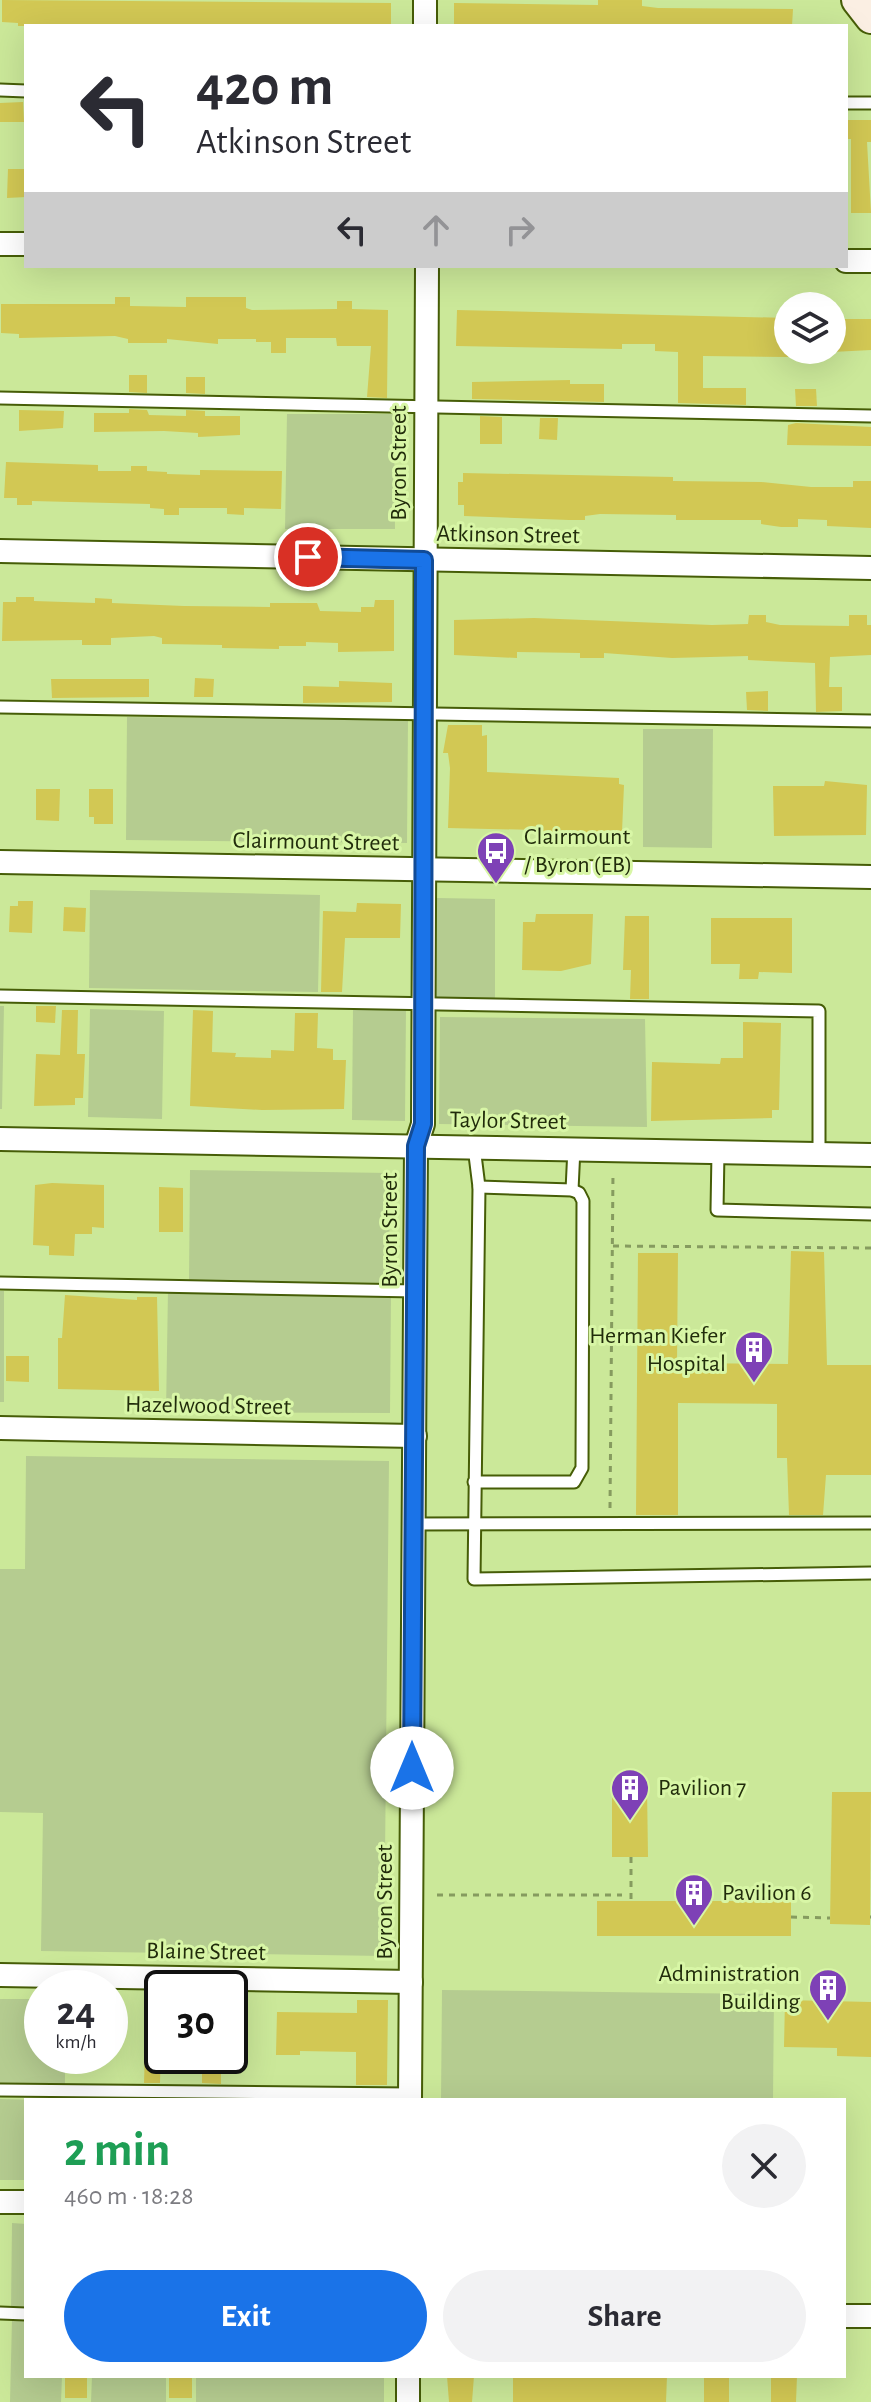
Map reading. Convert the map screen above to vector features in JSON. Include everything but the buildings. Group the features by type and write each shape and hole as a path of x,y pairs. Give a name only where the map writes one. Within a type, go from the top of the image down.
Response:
{"street":[{"path":"425,0 425,24"},
{"path":"857,0 871,18"},
{"path":"0,244 24,244"},
{"path":"848,261 871,261"},
{"name":"Byron Street","path":"410,2097 416,1146 423,1124 427,268"},
{"name":"Atkinson Street","path":"0,551 871,568"},
{"name":"Clairmount Street","path":"0,862 871,877"},
{"name":"Taylor Street","path":"0,1139 871,1155"},
{"name":"Hazelwood Street","path":"0,1428 415,1436"},
{"name":"Blaine Street","path":"0,1975 411,1982"},
{"path":"0,2202 24,2202"},
{"path":"846,2316 871,2316"},
{"path":"408,2378 408,2402"}],"lane":[{"path":"0,90 24,91"},
{"path":"848,103 871,103"},
{"path":"0,398 871,416"},
{"path":"0,707 871,721"},
{"path":"0,996 819,1011 819,1154"},
{"path":"474,1147 479,1187 474,1579 871,1573"},
{"path":"572,1190 574,1148"},
{"path":"718,1152 717,1210 871,1214"},
{"path":"474,1482 574,1482 580,1476 583,1201 579,1193 572,1190 479,1187"},
{"path":"0,1283 415,1291"},
{"path":"414,1524 871,1523"},
{"path":"0,2090 410,2097"},
{"path":"0,2313 24,2314"}],"path":[{"path":"610,1516 613,1172"},
{"path":"613,1246 871,1248"},
{"path":"631,1857 631,1901"},
{"path":"437,1895 622,1895"},
{"path":"791,1917 830,1918"}],"green space":[{"path":"287,414 394,414 395,529 285,529"},
{"path":"127,717 408,720 407,843 126,840"},
{"path":"643,729 713,729 712,848 643,847"},
{"path":"90,890 320,895 318,992 89,988"},
{"path":"437,898 495,899 495,998 436,997"},
{"path":"0,1006 4,1006 2,1109 0,1109"},
{"path":"353,1008 406,1009 405,1121 352,1120"},
{"path":"90,1009 164,1011 162,1119 88,1117"},
{"path":"440,1017 645,1019 647,1127 439,1124"},
{"path":"190,1170 390,1173 389,1283 189,1280"},
{"path":"168,1290 391,1294 390,1413 166,1412"},
{"path":"0,1291 4,1291 4,1402 0,1402"},
{"path":"26,1456 389,1461 384,1956 41,1951 43,1813 0,1812 0,1569 25,1569"},
{"path":"442,1990 774,1994 773,2098 441,2098"},
{"path":"0,1999 24,1999 24,2074 65,2074 65,2086 0,2085"},
{"path":"0,2099 24,2100 24,2180 0,2180"},
{"path":"12,2223 24,2224 24,2307 11,2307"},
{"path":"12,2318 24,2318 24,2378 62,2378 61,2402 10,2402"},
{"path":"92,2378 166,2378 166,2402 91,2402"},
{"path":"196,2378 384,2378 384,2402 196,2402"}],"place":[{"name":"Clairmount / Byron (EB)","path":"496,885"},
{"name":"Herman Kiefer Hospital","path":"754,1384"},
{"name":"Pavilion 7","path":"630,1822"},
{"name":"Pavilion 6","path":"694,1927"},
{"name":"Administration Building","path":"828,2022"}],"route":[{"path":"308,557 424,560 423,1124 416,1146 412,1768"}]}
